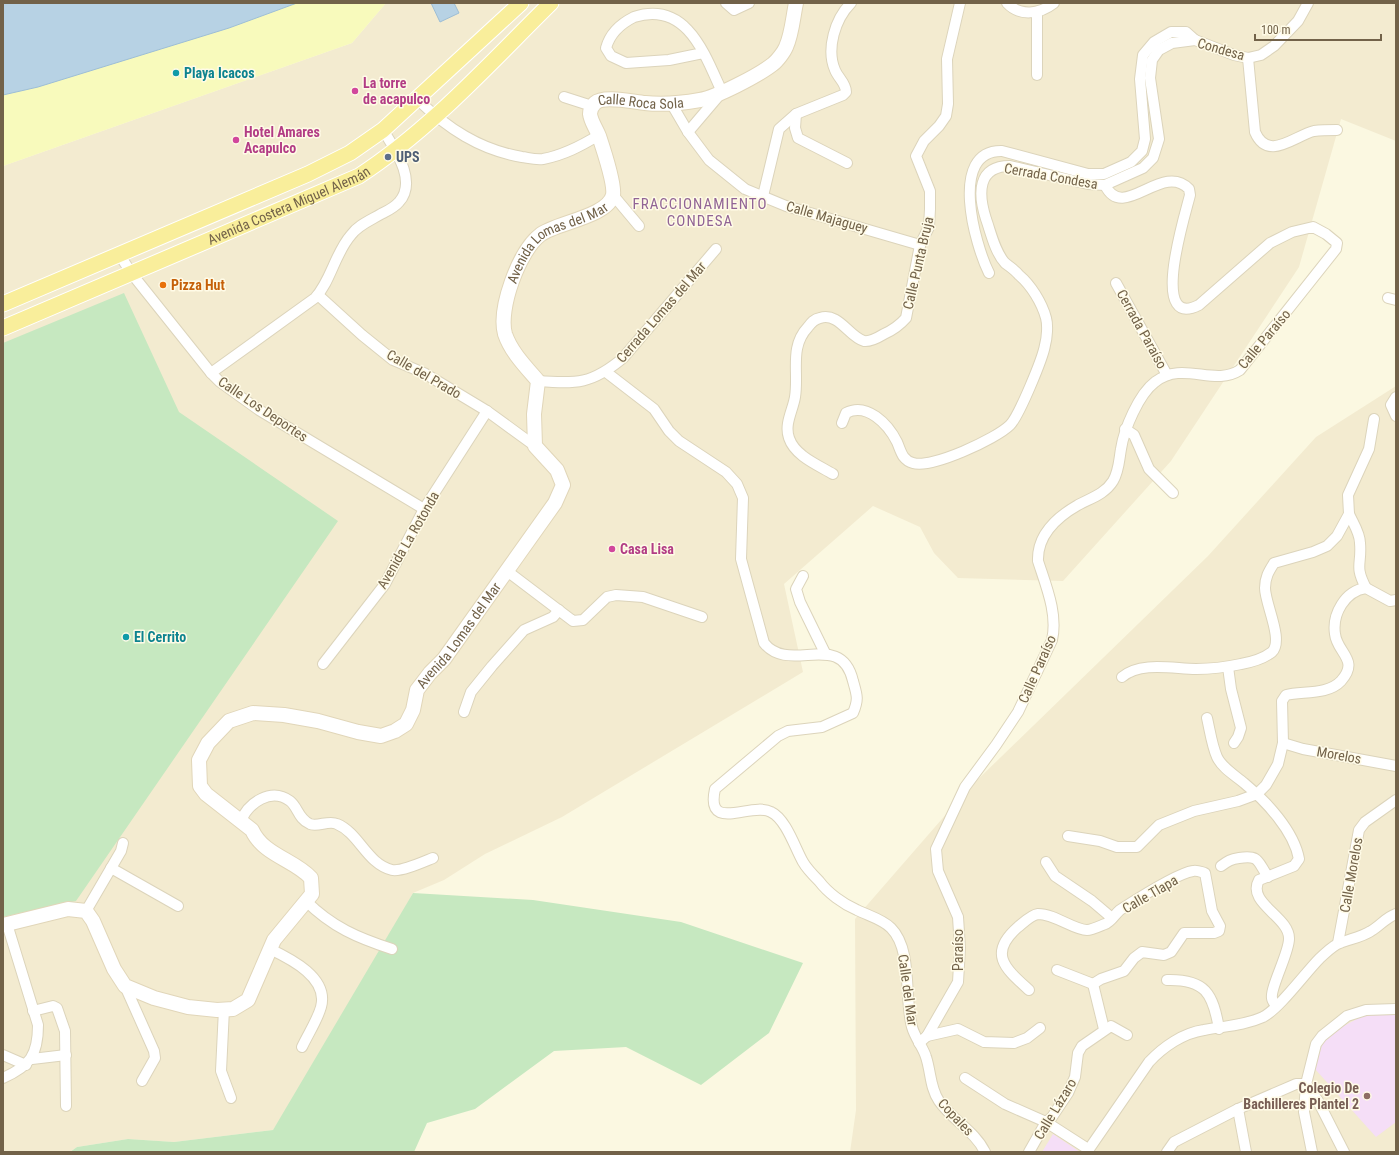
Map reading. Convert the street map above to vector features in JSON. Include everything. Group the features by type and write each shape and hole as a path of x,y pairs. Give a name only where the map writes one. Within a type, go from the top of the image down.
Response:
{"main road":[{"name":"Avenida Costera Miguel Alemán","path":"3,304 308,174 350,153 383,130 521,3"},
{"name":"Avenida Costera Miguel Alemán","path":"3,328 359,176 396,151 435,116 551,3"},
{"name":"Calle Roca Sola","path":"599,135 592,121 590,112 592,106 602,99 647,103 671,103 700,100 722,92 774,64 786,48 796,3"},
{"name":"Avenida Lomas del Mar","path":"538,381 517,358 505,334 504,311 513,276 523,254 540,234 595,212 608,202 613,195 608,164 599,135"},
{"path":"535,446 534,414 538,381"},
{"name":"Avenida Lomas del Mar","path":"125,986 154,998 188,1007 233,1009 248,1000 274,940 312,894 311,878 307,873 272,852 241,821 206,794 200,786 199,760 208,743 229,721 253,713 284,715 318,720 358,732 381,736 395,731 406,724 413,710 417,690 444,658 556,503 563,485 557,470 535,446"},
{"path":"5,924 68,909 86,910 94,922 114,969 125,986"}],"street":[{"path":"726,3 734,10 749,3"},
{"path":"763,196 779,129 793,116 843,95 846,92 846,87 835,70 832,56 832,40 840,19 851,3"},
{"name":"Calle Punta Bruja","path":"833,474 799,453 789,438 787,425 795,395 795,352 798,340 813,321 828,317 845,326 864,341 869,341 882,336 899,326 906,318 920,245 929,227 930,191 916,156 924,141 939,126 946,116 948,104 947,59 960,3"},
{"path":"1008,3 1016,10 1025,13 1037,12 1054,3"},
{"name":"Condesa","path":"1105,185 1143,168 1153,158 1159,139 1150,78 1152,60 1159,50 1172,43 1195,40 1222,51 1248,58 1261,55 1274,46 1298,21 1308,3"},
{"path":"688,132 722,92 699,42 685,22 677,15 662,10 645,12 623,23 609,37 606,48 611,56 626,63 669,60 703,53"},
{"path":"1037,12 1037,75"},
{"name":"Cerrada Condesa","path":"989,273 981,257 974,225 970,195 972,171 977,160 985,154 993,151 1002,151 1088,174 1104,174 1131,162 1142,151 1145,139 1140,79 1143,55 1154,42 1171,32 1186,32 1195,40"},
{"path":"1248,58 1255,132 1258,140 1266,145 1276,147 1314,132 1337,130"},
{"path":"564,97 592,106"},
{"path":"417,99 435,116 459,134 480,145 508,154 538,159 573,151 599,135"},
{"name":"Calle Majaguey","path":"671,103 688,132 709,160 745,189 786,206 920,245"},
{"path":"793,116 798,138 847,163"},
{"path":"211,373 318,295 344,244 352,233 395,206 402,198 405,190 405,176 396,151 383,130"},
{"name":"Cerrada Condesa","path":"842,423 846,413 853,409 870,412 877,417 893,436 905,459 914,463 950,457 989,439 1010,425 1022,405 1045,346 1047,319 1039,300 1020,276 1005,262 998,251 983,209 982,184 993,169 1001,166 1010,166 1088,184 1105,185"},
{"name":"Calle Paraíso","path":"938,872 936,849 965,787 1018,712 1052,640 1054,629 1053,619 1038,561 1038,552 1043,536 1056,520 1078,505 1100,494 1113,481 1118,468 1126,429 1145,391 1155,382 1167,375 1180,372 1220,377 1232,375 1240,370 1336,249 1337,243 1326,234 1313,227 1292,232 1270,243 1198,305 1190,309 1182,308 1175,302 1172,292 1172,275 1190,195 1189,189 1185,184 1178,182 1158,183 1126,198 1118,198 1109,194 1105,185"},
{"path":"613,195 640,226"},
{"name":"Cerrada Lomas del Mar","path":"606,372 623,358 716,250"},
{"name":"Calle Los Deportes","path":"119,254 132,274 211,373 220,382 259,410 424,509"},
{"name":"Cerrada Paraíso","path":"1116,283 1167,375"},
{"name":"Calle del Prado","path":"318,295 362,335 393,360 424,372 487,411 535,446"},
{"path":"538,381 562,383 582,380 606,372 654,409 669,431 679,441 726,472 737,484 743,498 741,559 764,643 769,649 791,656 825,653 800,602 796,589 803,576"},
{"path":"1396,397 1392,405 1396,416"},
{"name":"Avenida La Rotonda","path":"324,664 385,584 424,509 487,411"},
{"path":"1374,419 1369,449 1348,495 1349,514 1357,530 1360,542 1358,570 1366,588 1390,601 1396,600"},
{"path":"1126,429 1134,435 1150,469 1173,493"},
{"path":"1122,678 1127,674 1149,668 1197,669 1228,667 1265,657 1273,650 1277,639 1265,588 1267,573 1274,563 1313,552 1327,546 1337,536 1349,514"},
{"path":"507,571 573,620 583,620 607,597 616,595 643,597 702,617"},
{"path":"1068,836 1100,841 1117,847 1137,847 1159,825 1194,811 1238,801 1257,794 1266,785 1278,764 1283,743 1282,701 1286,695 1299,692 1324,691 1340,682 1349,669 1348,659 1335,635 1336,613 1352,593 1366,588"},
{"path":"464,712 471,692 524,630 553,617 559,610"},
{"name":"Calle del Mar","path":"825,653 830,654 842,661 852,676 858,701 853,713 822,727 788,732 770,741 715,789 713,800 715,808 722,813 732,814 763,809 772,812 780,819 804,864 820,883 846,905 879,919 892,928 900,940 904,955 907,997 912,1028 926,1057"},
{"path":"1228,667 1230,689 1241,728 1234,744"},
{"path":"1207,718 1217,757 1223,765 1257,794 1280,820 1298,852 1299,860 1294,866 1259,880 1257,885 1258,896 1284,926 1290,938 1272,993 1272,998 1276,1006"},
{"name":"Morelos","path":"1283,743 1303,749 1396,766"},
{"path":"241,821 244,812 256,801 276,795 290,802 298,816 310,824 335,823 341,826 364,848 372,859 383,867 394,870 433,858"},
{"name":"Calle Morelos","path":"1338,943 1359,830 1365,822 1396,800"},
{"path":"86,910 121,850 123,843"},
{"path":"1221,866 1232,858 1252,856 1256,859 1268,877"},
{"name":"Calle Tlapa","path":"1046,862 1055,876 1112,918 1119,911 1163,885 1193,871 1205,873 1212,911 1220,926 1219,931 1214,933 1184,933 1171,952 1164,955 1142,952 1134,958 1124,970 1101,979 1093,984"},
{"path":"111,868 178,906"},
{"name":"Paraíso","path":"919,1043 927,1036 958,982 960,948 958,917 938,872"},
{"path":"306,901 323,918 364,940 392,949"},
{"path":"1029,990 1006,968 1002,961 1002,951 1009,934 1026,920 1038,914 1064,920 1078,928 1088,930 1107,923 1112,918"},
{"path":"965,1078 1005,1104 1046,1122 1088,1151 1149,1062 1158,1053 1170,1044 1188,1035 1203,1030 1219,1029 1247,1023 1265,1016 1321,957 1338,943 1371,931 1383,920 1396,914"},
{"path":"5,924 38,1025 38,1042 29,1062"},
{"path":"270,949 296,962 320,989 322,996 321,1007 302,1047"},
{"path":"1057,970 1093,984 1106,1028 1116,1027 1127,1034"},
{"path":"1167,980 1185,980 1200,986 1210,996 1216,1008 1219,1029"},
{"path":"125,986 154,1051 155,1058 142,1081"},
{"path":"33,1011 50,1006 56,1008 65,1031 66,1106"},
{"path":"224,1009 221,1071 231,1098"},
{"path":"1312,1152 1304,1112 1306,1084 1316,1044 1322,1036 1347,1016 1366,1010 1396,1009"},
{"path":"927,1036 936,1033 958,1030 984,1042 1014,1043 1027,1038 1040,1028"},
{"name":"Calle Lázaro","path":"1029,1152 1046,1122 1052,1118 1068,1093 1075,1077 1078,1053 1082,1046 1106,1028"},
{"path":"3,1055 29,1062"},
{"path":"3,1078 29,1062 66,1055"},
{"name":"Copales","path":"926,1057 933,1089 938,1100 948,1112 981,1144 985,1152"},
{"path":"1167,1152 1174,1142 1238,1109 1296,1084 1306,1084"},
{"path":"1306,1084 1318,1101 1344,1152"},
{"path":"1238,1109 1246,1152"}],"shaded area":[{"path":"386,3 1396,3 1396,141 1341,119 1299,267 1171,461 1063,581 958,578 934,553 920,527 873,506 784,584 803,672 562,817 485,854 444,880 413,893 333,1040 273,1130 174,1142 128,1139 77,1147 70,1152 3,1152 3,166 352,43"},
{"path":"124,293 179,412 338,521 76,901 3,917 3,343"},
{"path":"1396,386 1396,1152 850,1152 856,1110 855,919 968,789 1208,556 1316,437"},
{"path":"413,893 533,900 681,922 803,963 769,1033 701,1085 626,1047 554,1051 475,1109 427,1123 414,1152 70,1152 77,1147 128,1139 174,1142 273,1130"},
{"name":"Colegio De Bachilleres Plantel 2","path":"1396,1012 1396,1122 1376,1137 1315,1069 1323,1041 1340,1028 1368,1013"},
{"path":"1053,1134 1080,1152 1042,1152"}],"sand":[{"name":"Playa Icacos","path":"297,3 386,3 352,43 3,166 3,95 38,87 229,28"}],"water":[{"path":"3,3 297,3 229,28 38,87 3,95"},
{"path":"431,3 454,3 459,13 440,22"}],"place":[{"name":"Playa Icacos","path":"176,73"},
{"name":"La torre de acapulco","path":"355,91"},
{"name":"Hotel Amares Acapulco","path":"236,140"},
{"name":"UPS","path":"388,157"},
{"name":"Pizza Hut","path":"163,285"},
{"name":"Casa Lisa","path":"612,549"},
{"name":"El Cerrito","path":"126,637"},
{"name":"Colegio De Bachilleres Plantel 2","path":"1367,1096"}],"district":[{"name":"FRACCIONAMIENTO CONDESA","path":"700,212"}]}
